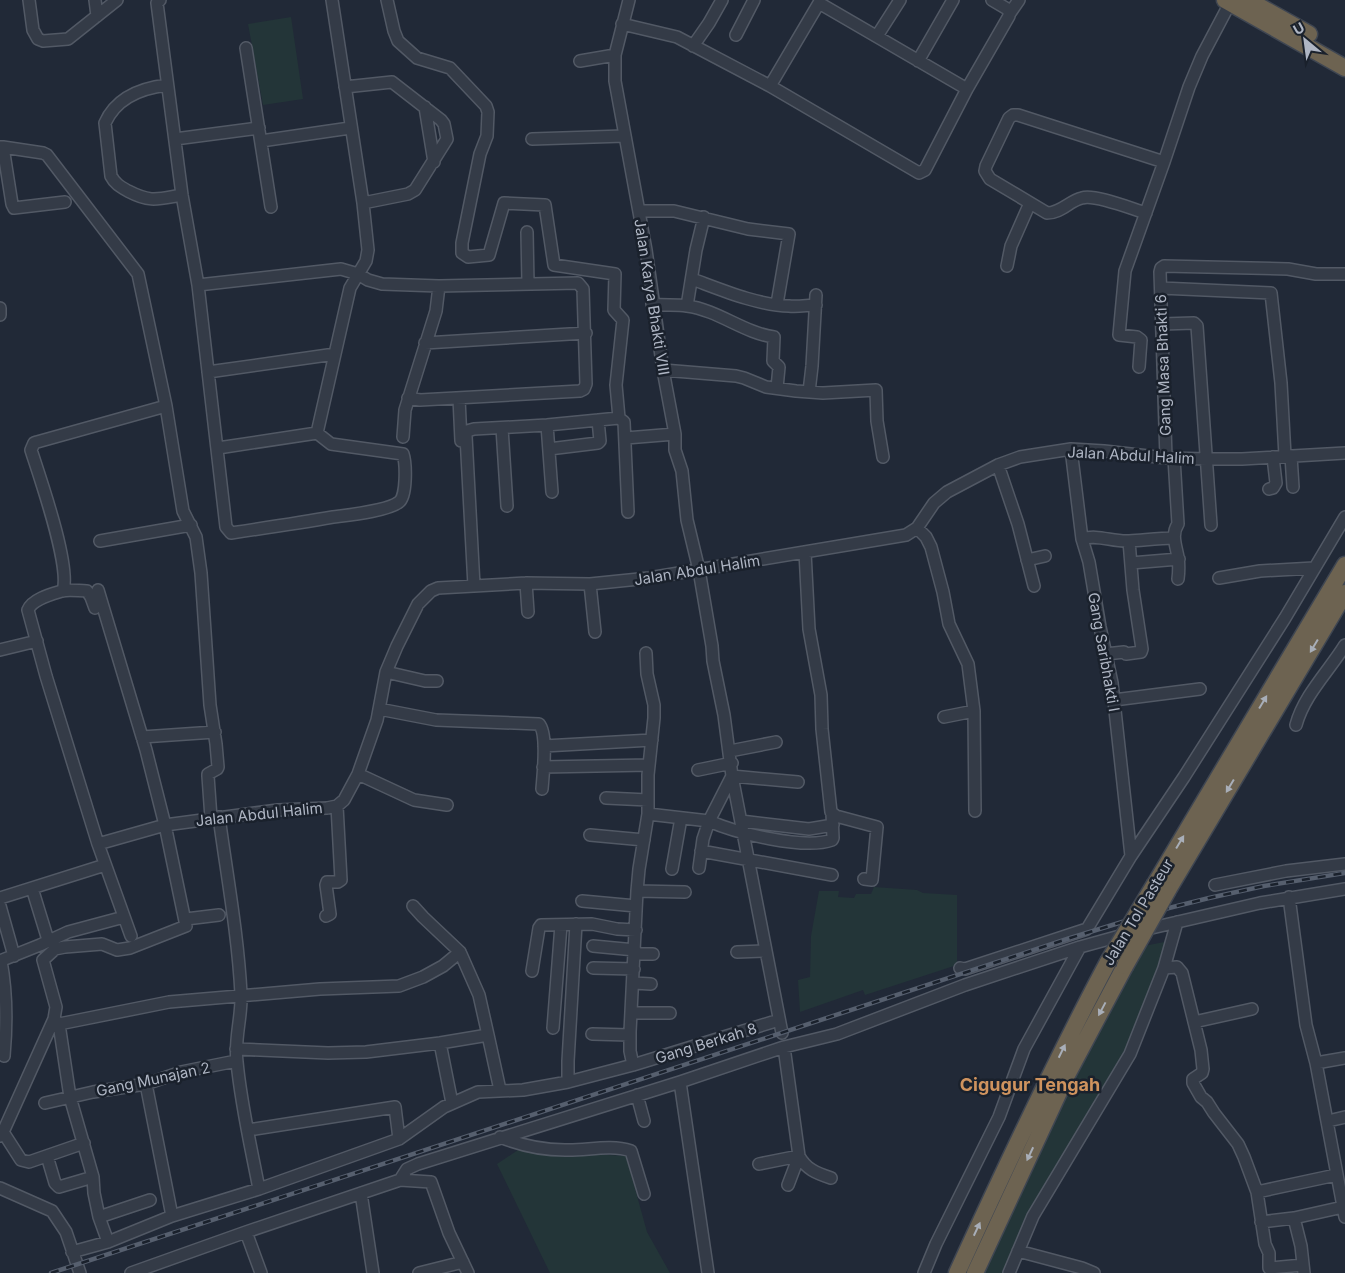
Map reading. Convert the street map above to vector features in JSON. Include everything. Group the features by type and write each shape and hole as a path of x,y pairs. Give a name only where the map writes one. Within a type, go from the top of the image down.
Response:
{"highway":[{"path":"1248,0 1345,55"},
{"path":"1228,2 1345,68"},
{"name":"Jalan Tol Pasteur","path":"957,1273 1007,1164 1077,1020 1108,962 1162,887 1336,599 1345,565"},
{"name":"Jalan Tol Pasteur","path":"975,1273 1067,1075 1125,966 1162,887"}],"street":[{"path":"29,0 33,30 38,39 43,41 68,39 117,0"},
{"path":"95,0 98,16"},
{"path":"317,433 350,288 366,261 368,250 363,203 350,128 332,0"},
{"path":"387,0 398,42 418,58 450,68 482,101 488,112 486,136 480,154 462,243 462,253 468,257 489,255 504,203 545,205 554,265 615,274 614,310 623,320 616,385 619,418"},
{"name":"Jalan Karya Bhakti VIII","path":"629,0 615,55 614,81 646,250 652,304 675,434 675,450 682,471 687,520 699,570 732,763 732,776 782,1033"},
{"path":"693,46 722,0"},
{"path":"736,35 754,0"},
{"path":"877,36 900,0"},
{"path":"918,61 953,0"},
{"path":"992,0 1004,6 1010,13"},
{"path":"622,24 677,37 770,86 919,173 924,170 1010,13 1019,0"},
{"path":"158,1 174,139 198,285 226,527 231,533 366,512 398,504 403,498 405,460 403,454 331,444 317,433 218,448"},
{"path":"1140,367 1141,340 1137,337 1119,335 1125,271 1192,80 1228,2"},
{"path":"770,86 818,3 968,89"},
{"path":"246,48 271,207"},
{"path":"580,61 615,55"},
{"path":"345,88 392,82 444,124 447,139 415,190 408,194 363,203"},
{"path":"167,85 147,88 130,95 108,116 105,123 111,176 119,186 142,198 154,199 182,195"},
{"path":"425,107 434,162"},
{"path":"1146,214 1092,196 1082,198 1054,213 1047,213 990,180 985,171 1009,118 1013,115 1164,162"},
{"path":"174,139 259,128"},
{"path":"261,141 350,128"},
{"path":"532,139 624,136"},
{"path":"66,202 14,208 1,147 47,155 136,268 138,274 166,406 183,511 196,537 201,573 210,705 218,767 208,776 234,922 241,996 236,1055 240,1094 259,1189"},
{"path":"1007,266 1011,246 1030,203"},
{"path":"639,211 674,211 748,229 789,234 777,304"},
{"path":"687,306 696,250 704,218"},
{"path":"527,232 528,284"},
{"name":"Gang Masa Bhakti 6","path":"1174,538 1175,529 1178,524 1170,458 1160,269 1164,266 1288,268 1316,274 1345,274"},
{"path":"198,285 341,269 382,284 439,286 578,283 581,285 583,289 586,333 586,384 584,389 580,391 420,400 408,398"},
{"path":"692,279 748,298 777,304 789,306 816,300 809,392"},
{"path":"403,437 405,410 436,311 439,286"},
{"path":"1161,288 1271,293 1280,383 1283,457 1293,487"},
{"path":"652,304 687,306 726,319 762,335 774,336 773,360 779,367 776,388"},
{"path":"0,308 0,315"},
{"path":"1162,324 1194,323 1197,326 1208,459 1211,525"},
{"path":"425,343 586,333"},
{"path":"208,372 334,354"},
{"path":"663,370 736,376 766,388 824,393 876,390 877,421 883,457"},
{"path":"459,398 471,581"},
{"path":"63,591 65,582 61,556 31,450 32,446 37,442 166,406"},
{"path":"471,581 467,430 619,418 624,422 626,438 628,512"},
{"path":"549,449 598,443 600,441 598,420"},
{"path":"547,425 552,492"},
{"path":"502,428 507,506"},
{"path":"626,438 675,434"},
{"name":"Jalan Abdul Halim","path":"98,844 162,826 215,818 337,806 344,800 358,774 377,720 386,672 406,626 418,604 425,596 438,588 471,581 590,584 649,578 893,537 912,532 917,528 940,496 998,465 1020,457 1071,449 1170,458 1208,459 1345,453"},
{"name":"Gang Saribhakti I","path":"1071,449 1082,539 1089,562 1114,700 1130,856"},
{"path":"1269,488 1273,488 1276,483 1283,457"},
{"path":"998,465 1018,524 1034,586"},
{"path":"960,968 965,969 1088,929 1130,856 1184,777 1285,618 1345,517"},
{"path":"100,541 191,525"},
{"path":"917,528 932,547 949,624 968,664 974,711 975,811"},
{"path":"1082,539 1098,536 1109,540 1129,541 1159,537 1174,538 1179,559 1178,579"},
{"path":"1106,654 1137,653 1141,652 1142,649 1133,590 1129,541"},
{"path":"648,814 709,821 744,834 805,843 825,843 832,840 832,819 822,729 821,695 809,629 805,552"},
{"path":"1027,560 1045,556"},
{"path":"1131,563 1179,559"},
{"path":"1219,578 1260,571 1314,568"},
{"path":"526,583 528,612"},
{"path":"590,584 595,632"},
{"path":"98,590 142,738 186,919 186,926 184,928 130,948 117,950 102,944 65,947 55,949 43,960 56,1007 70,1098 93,1177 99,1217 108,1242"},
{"path":"95,608 87,591 63,591 35,601 28,610 98,844 131,936"},
{"path":"0,650 37,641"},
{"path":"1296,725 1299,713 1307,698 1345,644"},
{"path":"633,1065 630,1036 634,983 636,906 633,887 648,814 649,765 654,718 654,705 647,674 646,653"},
{"path":"386,672 425,682 437,681"},
{"path":"1114,700 1200,689"},
{"path":"379,709 436,720 539,724 542,729 544,746 542,789"},
{"path":"944,716 974,711"},
{"path":"142,738 214,732"},
{"path":"544,746 652,740"},
{"path":"730,751 776,742"},
{"path":"698,770 732,763"},
{"path":"543,767 649,765"},
{"path":"358,774 414,800 447,805"},
{"path":"698,868 709,821 732,776 798,782"},
{"path":"606,798 648,800"},
{"path":"326,916 330,914 327,882 338,882 341,880 337,806"},
{"path":"741,821 809,829 836,816 876,827 872,880 864,879"},
{"path":"672,869 681,818"},
{"path":"590,835 644,840"},
{"path":"701,851 832,875"},
{"path":"1215,885 1286,871 1345,864"},
{"path":"0,898 105,865"},
{"path":"633,887 685,892"},
{"path":"32,888 48,940"},
{"path":"400,1180 407,1168 418,1164 680,1082 784,1047 837,1034 966,985 1080,947 1176,922 1289,897 1345,889"},
{"path":"1261,1222 1344,1212 1336,1176 1340,1160 1328,1121 1306,1025 1289,897"},
{"path":"582,901 636,906"},
{"path":"0,906 14,956"},
{"path":"413,906 460,952 479,995 500,1090"},
{"path":"186,919 220,915"},
{"path":"4,1056 7,1023 6,985 0,961 68,932 124,918"},
{"path":"1009,1273 1033,1216 1130,1054 1164,968 1176,922"},
{"path":"568,1082 576,924"},
{"path":"532,971 540,926 592,924 617,929 636,930"},
{"path":"553,1028 561,925"},
{"path":"593,946 653,954"},
{"path":"924,1273 936,1244 999,1117 1024,1049 1080,947"},
{"path":"737,952 766,951"},
{"path":"57,1022 169,1002 399,986 423,977 443,966 460,952"},
{"path":"1164,968 1177,967 1182,973 1203,1069 1202,1073 1193,1079 1193,1083 1201,1097 1207,1102 1219,1121 1238,1144 1258,1192 1269,1268 1304,1269 1294,1218"},
{"path":"593,968 634,969"},
{"path":"634,983 651,984"},
{"path":"1194,1022 1252,1009"},
{"path":"632,1013 670,1013"},
{"name":"Gang Berkah 8","path":"72,1252 108,1242 172,1216 259,1189 399,1139 452,1103 478,1092 523,1090 568,1082 633,1065 779,1020"},
{"path":"57,1022 2,1134 21,1160 29,1162 84,1143"},
{"path":"592,1034 630,1036"},
{"name":"Gang Munajan 2","path":"45,1103 93,1092 146,1084 236,1055 366,1052 440,1044 488,1035"},
{"path":"440,1044 452,1103"},
{"path":"784,1047 799,1156 812,1172 830,1178"},
{"path":"1316,1063 1345,1058"},
{"path":"680,1082 708,1273"},
{"path":"146,1084 172,1216"},
{"path":"637,1095 644,1121"},
{"path":"248,1130 395,1104 399,1139"},
{"path":"1328,1121 1345,1117"},
{"path":"500,1138 528,1146 565,1150 631,1151 644,1194"},
{"path":"48,1156 55,1183 59,1187 93,1177"},
{"path":"759,1164 799,1156"},
{"path":"788,1185 799,1156"},
{"path":"1258,1192 1336,1176"},
{"path":"131,1273 400,1180 431,1182 449,1233 466,1268 419,1273"},
{"path":"0,1188 52,1211 66,1232 80,1273"},
{"path":"360,1193 373,1273"},
{"path":"99,1217 150,1200"},
{"path":"246,1232 261,1273"},
{"path":"1018,1251 1089,1272"}],"shaded area":[{"path":"291,17 303,99 263,105 248,24"},
{"path":"874,887 957,895 957,965 865,995 863,990 800,1012 798,980 810,977 811,936 819,891 839,891 838,897 854,898 856,894 871,894"},
{"path":"1169,941 1123,1057 1005,1273 983,1273 1040,1149 1144,946"},
{"path":"518,1150 626,1156 647,1232 670,1273 550,1273 497,1164"}],"railway":[{"path":"51,1273 1067,939 1161,910 1209,898 1264,886 1345,873"}],"district":[{"name":"Cigugur Tengah","path":"1030,1084"}]}
